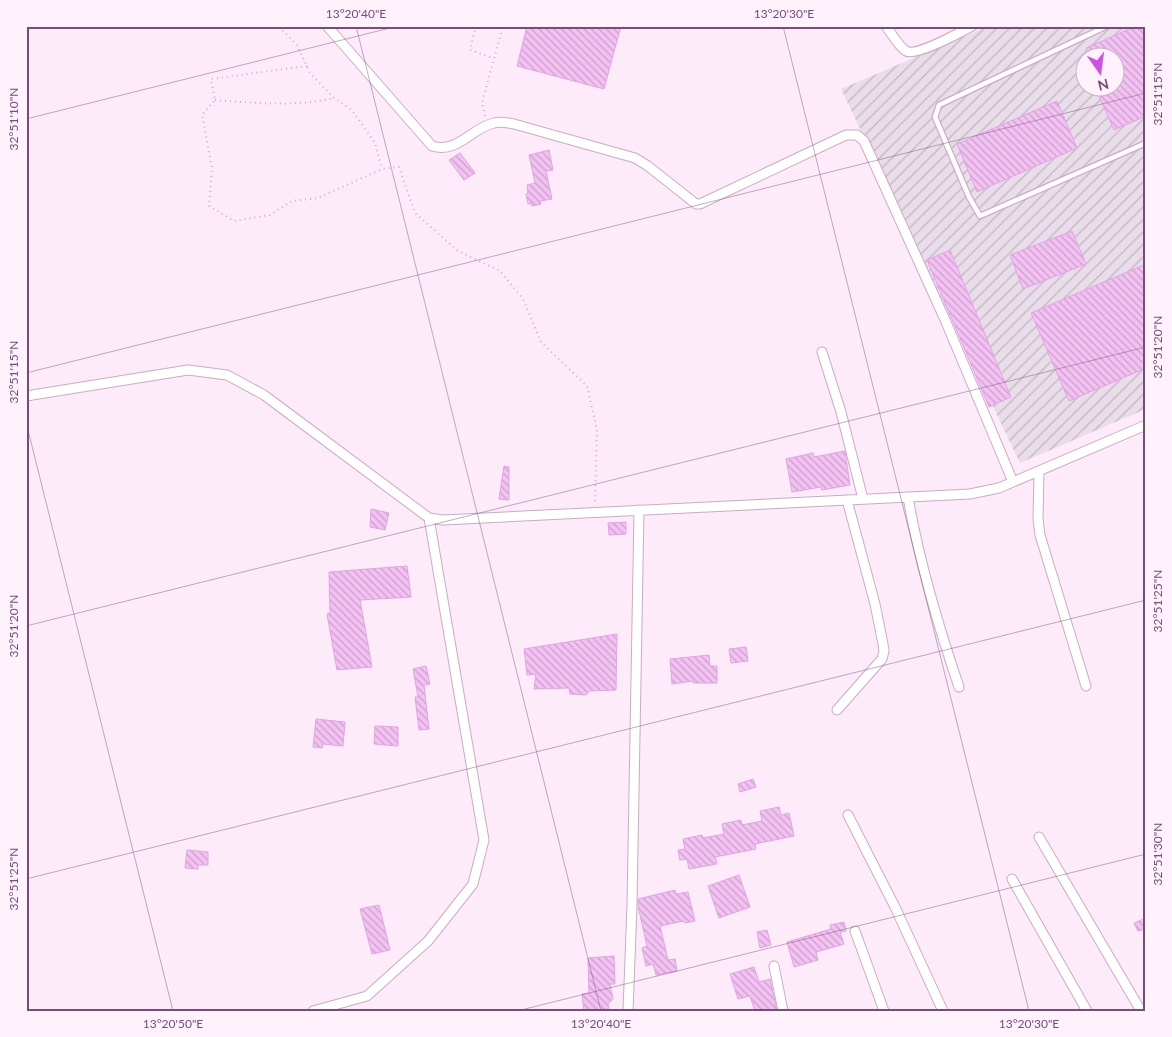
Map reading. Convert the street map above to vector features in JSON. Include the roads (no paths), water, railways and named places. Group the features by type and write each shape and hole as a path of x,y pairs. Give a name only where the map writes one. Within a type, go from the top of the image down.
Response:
{"street":[{"path":"327,26 432,146 440,148 454,146 496,122 514,124 636,158 696,204 700,204 846,134 857,135 864,141 942,313 1013,482"},
{"path":"886,26 900,46 911,53 924,49 972,26"},
{"path":"822,352 841,412 863,499"},
{"path":"26,396 188,370 226,375 264,395 429,518 443,520 970,494 999,488 1146,425"},
{"path":"1039,471 1038,519 1040,536 1086,686"},
{"path":"908,497 912,522 935,616 958,687"},
{"path":"837,710 882,660 884,651 875,604 846,500"},
{"path":"628,1011 632,905 639,510"},
{"path":"313,1011 367,996 428,941 473,884 484,840 429,518"},
{"path":"848,815 895,907 943,1011"},
{"path":"1039,837 1140,1011"},
{"path":"1012,878 1087,1011"},
{"path":"855,931 884,1011"},
{"path":"774,966 783,1011"}],"lane":[{"path":"1107,26 939,105 935,117 969,197 980,216 1146,143"}]}
